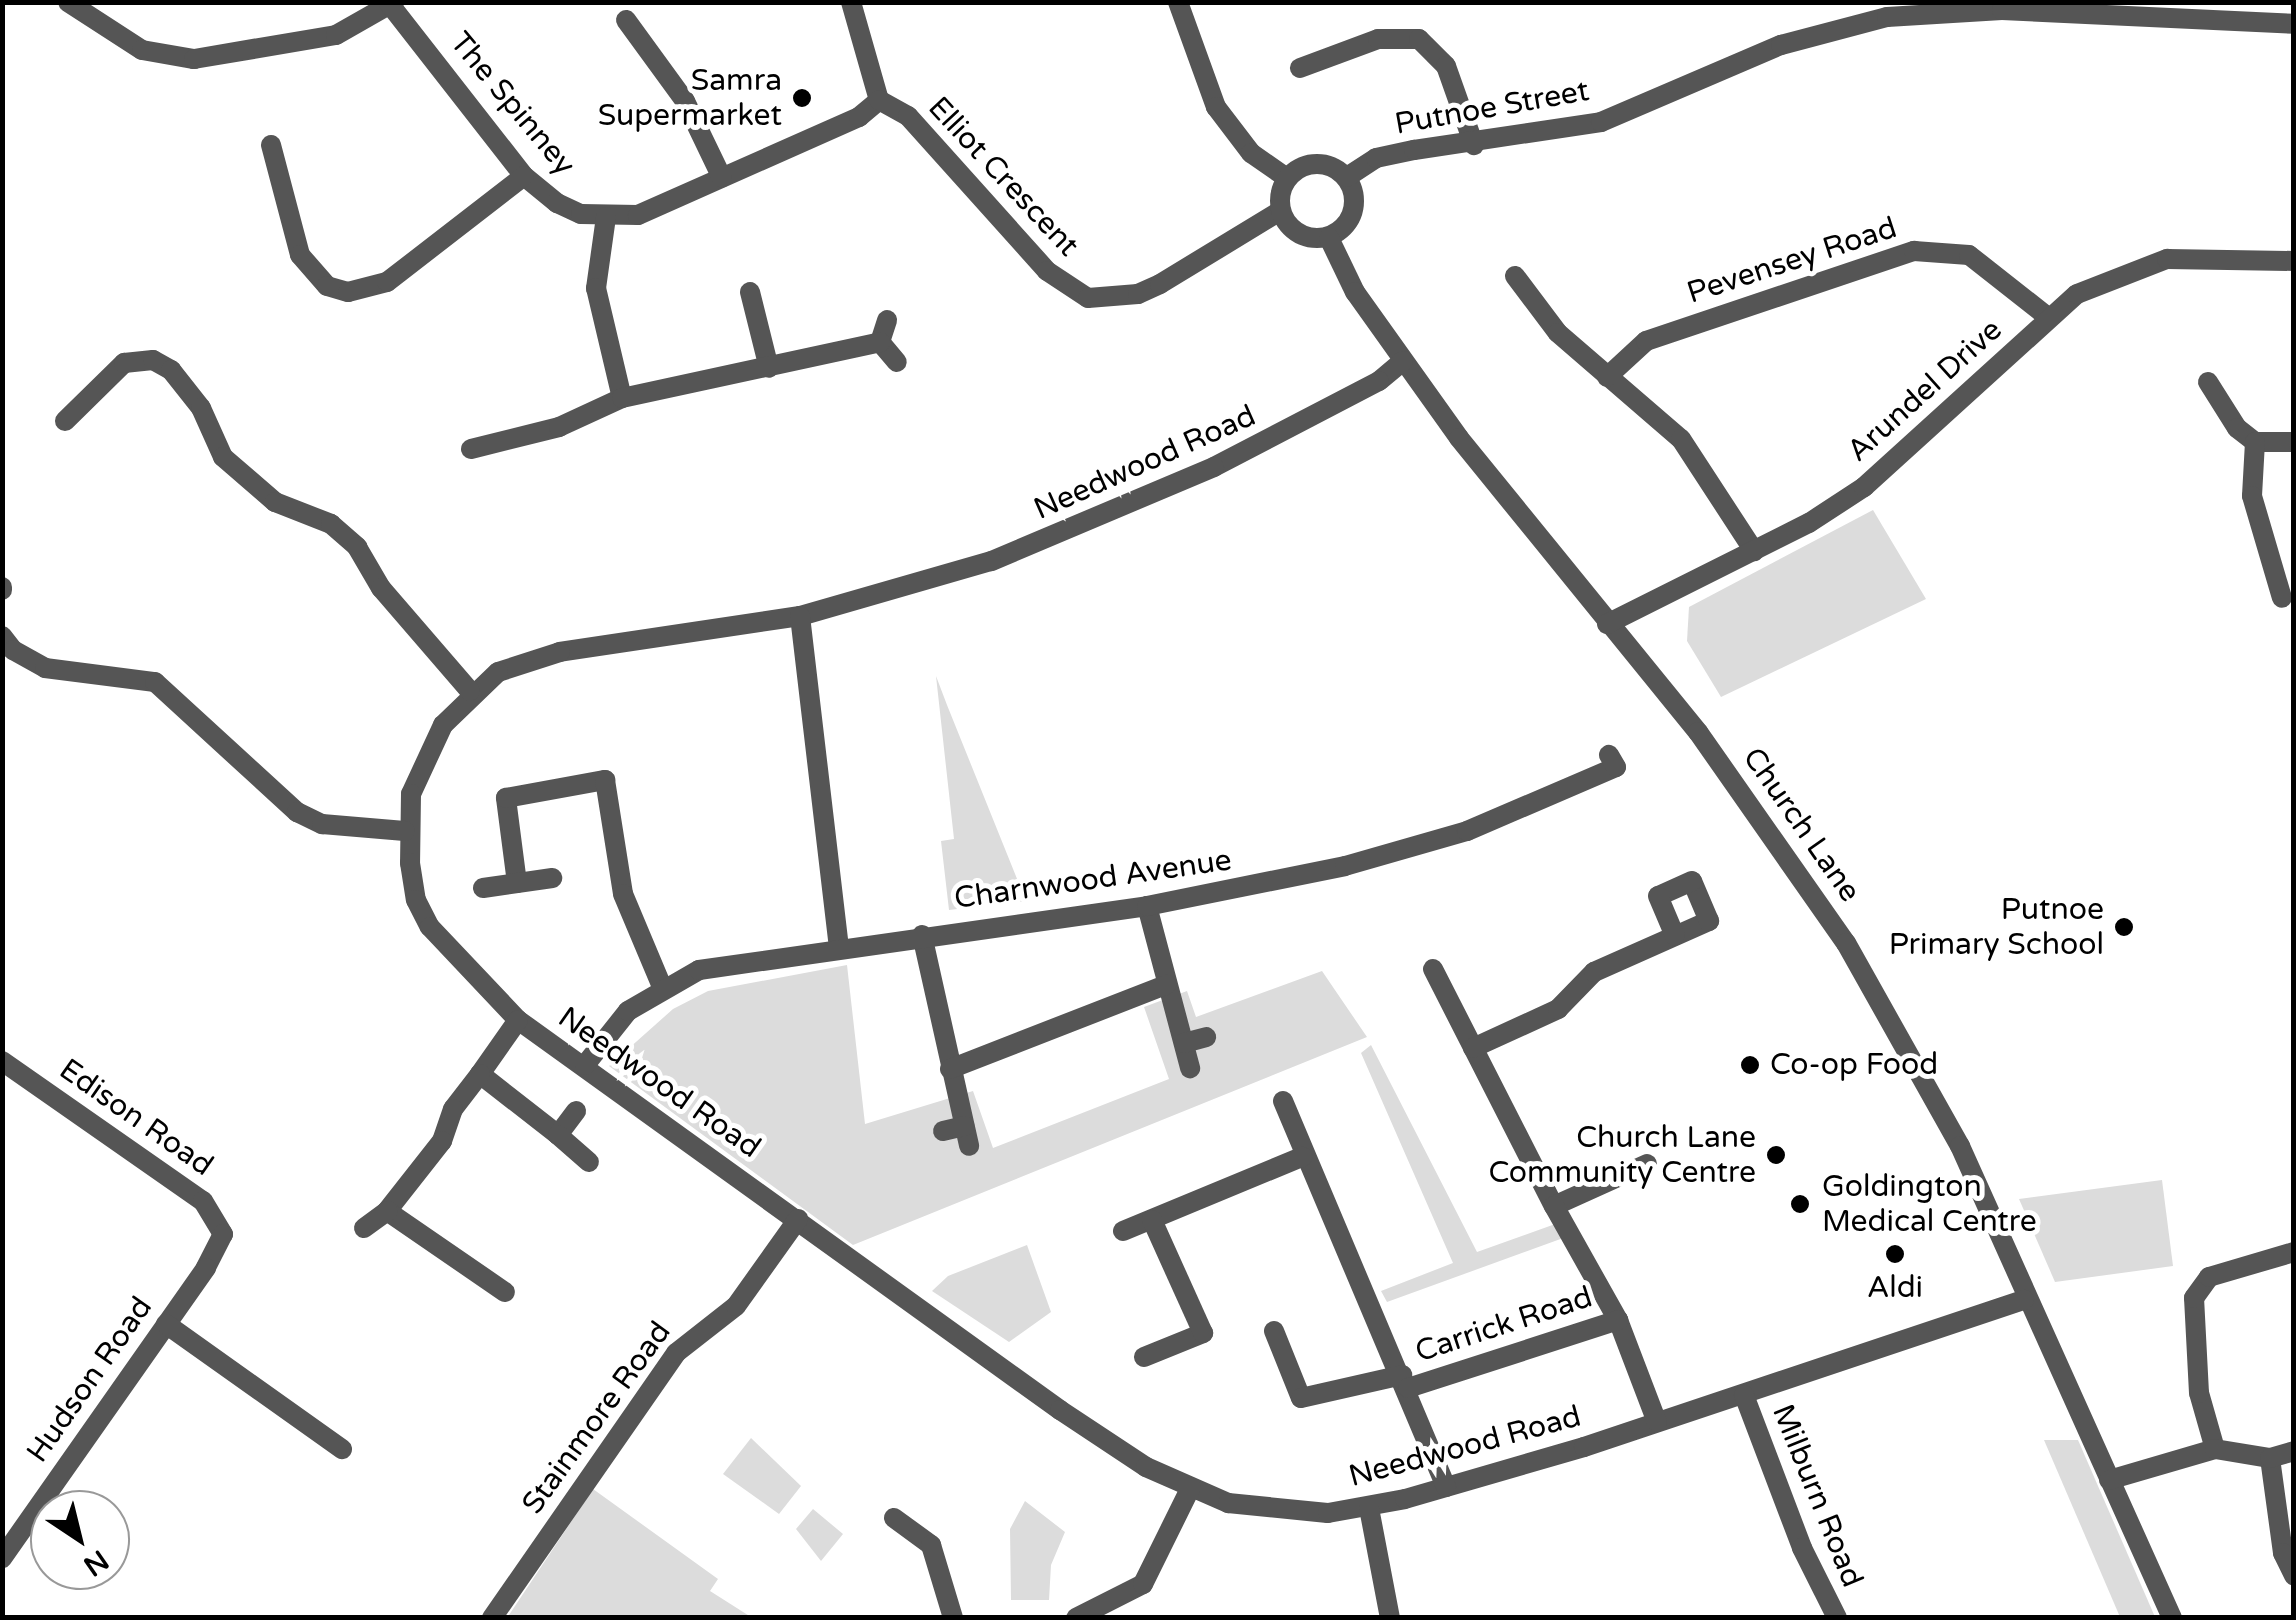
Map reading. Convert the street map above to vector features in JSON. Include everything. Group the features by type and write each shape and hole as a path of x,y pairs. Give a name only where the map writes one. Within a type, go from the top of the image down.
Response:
{"street":[{"path":"68,2 142,50 194,59 336,34 391,4"},
{"name":"Elliot Crescent","path":"851,2 879,100 908,116 1047,272 1088,298 1138,294 1280,211"},
{"path":"1178,2 1216,107 1251,153 1287,178"},
{"name":"The Spinney","path":"391,4 524,176 556,203 606,217 638,215 859,117 879,100"},
{"name":"Putnoe Street","path":"1347,177 1376,158 1601,122 1838,26 1937,12 2079,7 2294,24"},
{"path":"626,20 685,101 722,178"},
{"path":"1300,68 1378,39 1418,39 1446,66 1474,145"},
{"path":"271,145 300,254 327,286 348,292 387,282 524,176"},
{"path":"1328,164 1347,177 1355,210 1345,228 1328,238 1293,230 1280,211 1287,178 1303,166 1328,164"},
{"path":"606,217 596,288 622,398"},
{"name":"Church Lane","path":"1328,238 1355,292 1403,361 1607,624 1717,758 1846,943 1960,1146 2020,1275 2024,1300 2041,1323 2172,1618"},
{"name":"Pevensey Road","path":"1607,377 1646,341 1914,252 1968,255 2049,318"},
{"name":"Arundel Drive","path":"1607,624 1754,550 1864,488 2077,294 2136,266 2210,257 2294,261"},
{"path":"1515,276 1558,333 1680,440 1711,477 1754,550"},
{"path":"750,292 769,368"},
{"path":"880,342 887,320"},
{"path":"471,449 559,428 622,398 880,342"},
{"path":"880,342 897,362"},
{"path":"65,422 124,363 153,360 171,370 201,408 223,457 275,502 331,524 357,547 381,588 470,691"},
{"name":"Needwood Road","path":"1403,361 1298,425 1118,513 991,562 800,616 560,652 498,672 470,691 423,758 405,831 416,900 430,927 518,1020 1060,1410 1146,1467 1228,1503 1275,1510 1368,1508 1744,1395 2024,1300"},
{"path":"2208,382 2237,428 2256,442 2294,442"},
{"path":"2256,442 2252,496 2282,598"},
{"path":"800,616 839,946"},
{"path":"2,636 13,650 46,668 155,682 297,812 322,824 405,831"},
{"name":"Charnwood Avenue","path":"585,1066 628,1011 662,987 699,970 839,946 1148,906 1346,866 1468,831 1616,767 1609,756"},
{"path":"517,882 506,798 605,780 623,894 662,987"},
{"path":"483,888 552,878"},
{"path":"1148,906 1190,1068"},
{"path":"922,935 950,1069 959,1135"},
{"path":"1472,1048 1558,1009 1594,972 1675,936"},
{"name":"Carrick Road","path":"1433,968 1554,1206 1618,1320 1656,1422"},
{"path":"950,1069 1166,985"},
{"path":"364,1228 387,1211 442,1141 453,1109 518,1020"},
{"path":"1184,1043 1206,1037"},
{"name":"Edison Road","path":"2,1061 203,1202 222,1234"},
{"path":"480,1074 589,1162"},
{"path":"1282,1101 1302,1157 1405,1381 1446,1487"},
{"path":"558,1135 576,1111"},
{"path":"1123,1232 1302,1157"},
{"path":"1554,1206 1647,1164"},
{"path":"387,1211 506,1292"},
{"name":"Stainmore Road","path":"492,1618 676,1353 736,1306 798,1219"},
{"path":"1144,1358 1203,1334 1152,1220"},
{"name":"Hudson Road","path":"2,1558 166,1324 222,1234"},
{"path":"2215,1449 2200,1393 2194,1298 2209,1277 2294,1252"},
{"name":"Carrick Road","path":"1274,1331 1301,1398 1405,1381 1618,1320"},
{"path":"166,1324 342,1450"},
{"name":"Milburn Road","path":"1744,1395 1802,1548 1836,1618"},
{"path":"2109,1480 2215,1449 2270,1458 2294,1451"},
{"path":"2270,1458 2283,1554 2294,1576"},
{"path":"1076,1618 1143,1584 1191,1488"},
{"path":"1368,1508 1390,1618"},
{"path":"894,1518 932,1545 953,1618"}],"shaded area":[{"path":"1873,510 1926,599 1721,697 1687,641 1689,607"},
{"path":"936,676 1026,901 949,910 941,841 954,839"},
{"path":"847,965 865,1124 973,1091 993,1148 1169,1079 1144,1007 1187,991 1196,1017 1322,971 1367,1037 853,1245 609,1066 673,1009 708,991"},
{"path":"1371,1045 1477,1252 1558,1223 1566,1237 1387,1302 1381,1291 1453,1263 1361,1053"},
{"path":"2162,1180 2173,1266 2055,1282 2019,1199"},
{"path":"1027,1245 1051,1312 1009,1342 932,1291 948,1276"},
{"path":"751,1438 801,1486 779,1514 723,1474"},
{"path":"2044,1440 2078,1440 2155,1617 2120,1617"},
{"path":"593,1489 718,1579 710,1591 751,1617 507,1618"},
{"path":"1025,1501 1065,1532 1051,1565 1049,1600 1011,1600 1010,1529"},
{"path":"813,1509 843,1534 821,1561 796,1529"}],"place":[{"name":"Samra Supermarket","path":"802,98"},
{"name":"Putnoe Primary School","path":"2124,927"},
{"name":"Co-op Food","path":"1750,1065"},
{"name":"Church Lane Community Centre","path":"1776,1155"},
{"name":"Goldington Medical Centre","path":"1800,1204"},
{"name":"Aldi","path":"1895,1254"}]}
